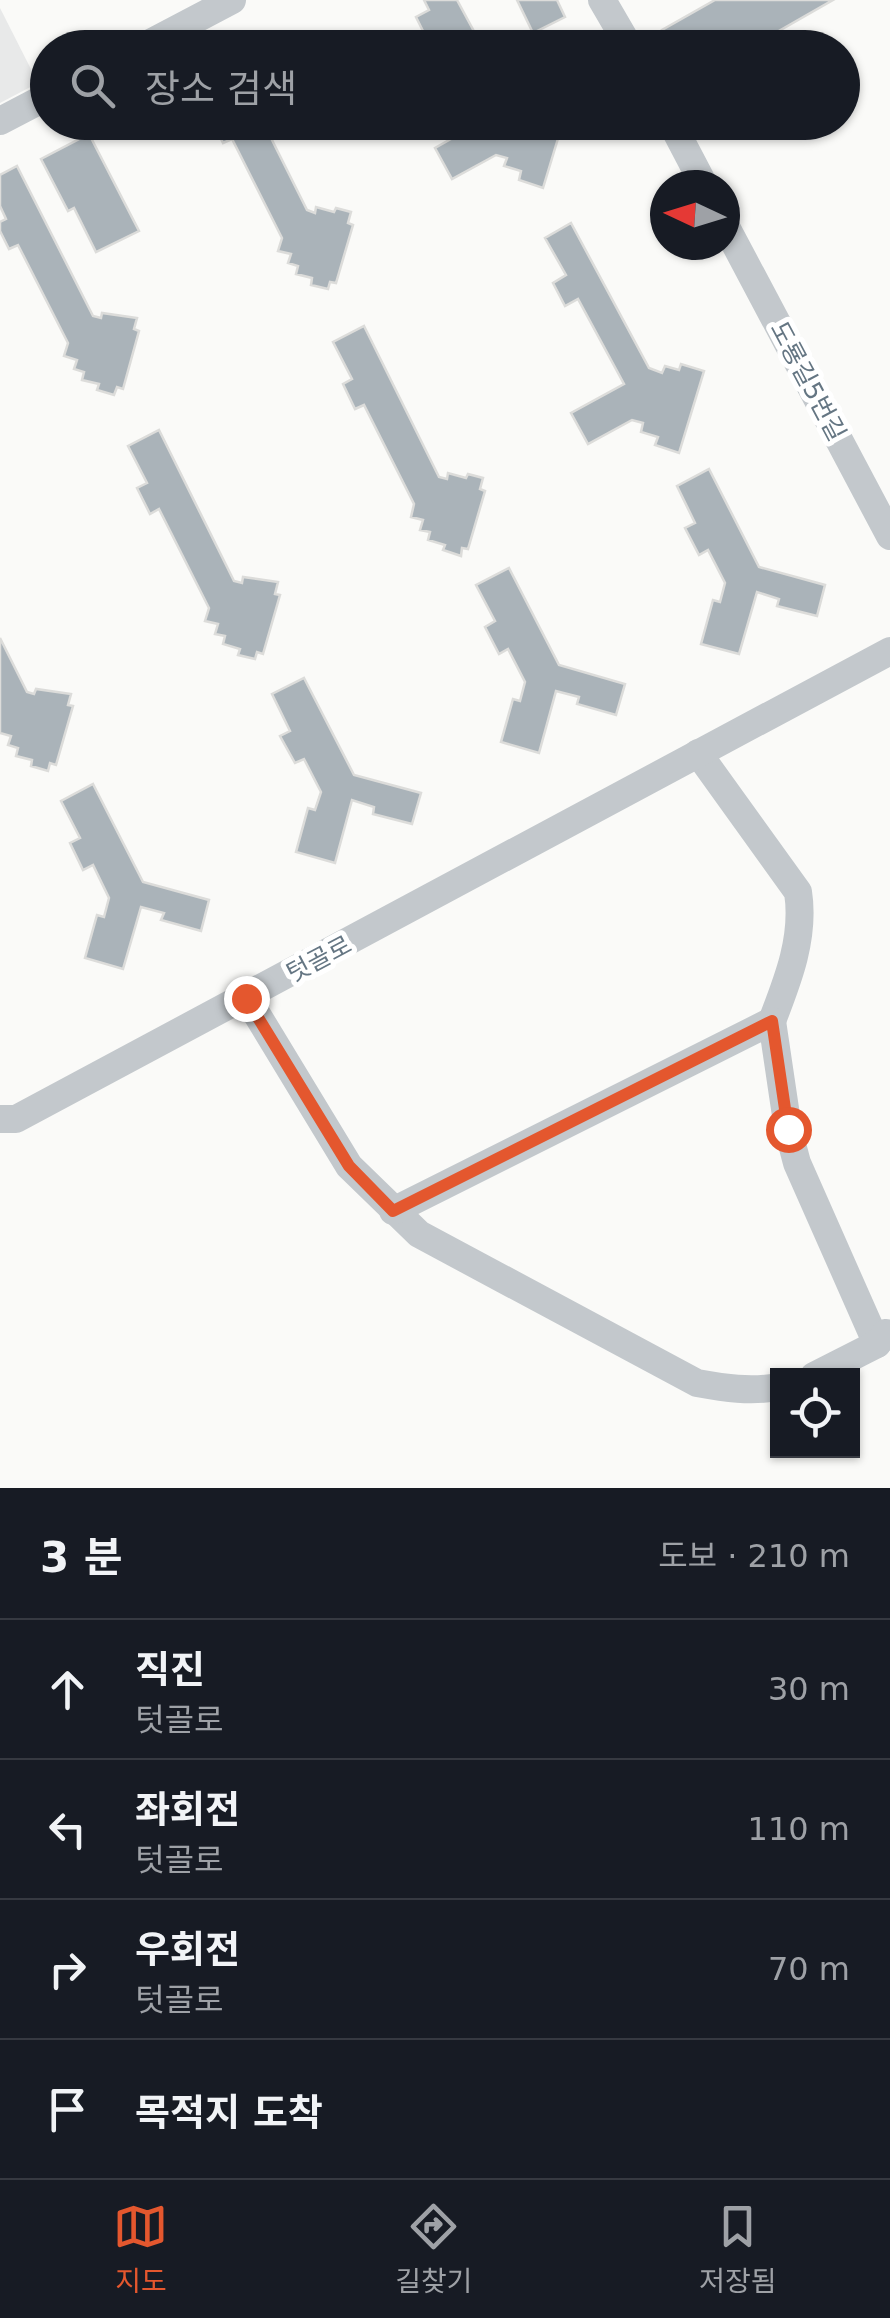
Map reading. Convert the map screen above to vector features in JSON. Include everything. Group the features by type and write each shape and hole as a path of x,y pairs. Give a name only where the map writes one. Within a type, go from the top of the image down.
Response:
{"street":[{"path":"175,30 232,0"},
{"path":"602,0 620,30"},
{"path":"0,121 30,105"},
{"path":"680,140 696,170"},
{"name":"도룡길5번길","path":"740,253 890,536"},
{"name":"텃골로","path":"0,1119 16,1119 890,651"},
{"path":"698,754 798,892 802,914 790,975 772,1021 788,1129 797,1162 884,1336 828,1368"},
{"path":"246,998 349,1166 419,1234 697,1383 729,1389 770,1388"},
{"path":"393,1211 772,1021"}],"shaded area":[{"path":"0,8 30,67 30,87 0,103"}],"building":[{"path":"424,0 457,0 473,30 422,30 416,17 429,10"},
{"path":"517,0 557,0 565,17 532,30"},
{"path":"715,0 833,0 780,30 662,30"},
{"path":"77,140 92,140 139,231 96,252 74,208 68,211 41,159"},
{"path":"233,140 272,140 307,210 315,213 316,207 351,212 348,223 353,225 336,283 330,282 328,289 311,285 312,278 296,274 298,266 288,263 291,254 278,251 282,238"},
{"path":"449,140 558,140 543,188 519,180 521,171 504,166 507,158 496,155 452,179 435,148"},
{"path":"17,166 93,316 101,318 102,313 137,318 134,329 139,331 123,389 117,387 114,395 97,390 99,384 82,380 84,372 74,369 77,360 64,356 68,343 18,245 9,249 0,231 0,222 6,219 0,206 0,175"},
{"path":"571,223 649,368 662,373 665,366 679,370 681,364 704,371 679,453 655,445 658,437 641,432 643,423 632,420 588,444 571,413 624,384 578,299 565,306 553,283 566,275 545,238"},
{"path":"364,326 439,477 447,479 448,473 483,478 480,489 485,491 468,549 462,548 461,556 428,540 430,532 420,530 423,520 411,517 414,504 364,405 355,409 343,384 352,379 333,342"},
{"path":"159,430 234,581 242,583 243,577 278,582 275,594 280,595 263,654 257,652 255,659 238,655 240,649 223,644 225,636 215,634 218,624 205,621 209,608 159,509 150,514 137,488 147,483 128,446"},
{"path":"709,469 759,567 825,585 817,616 777,606 779,599 757,592 739,654 701,644 713,600 720,602 725,583 708,550 699,555 685,528 695,523 677,486"},
{"path":"509,568 559,665 625,684 616,715 577,704 579,697 556,691 539,753 501,742 513,699 520,701 525,682 508,649 499,654 485,627 495,621 476,585"},
{"path":"0,638 27,692 34,694 36,689 71,694 68,705 73,706 56,765 50,763 48,771 31,766 32,760 16,756 18,748 8,745 11,736 0,733"},
{"path":"304,678 354,775 421,793 412,824 373,814 374,807 352,800 335,863 296,852 308,808 315,810 321,792 304,759 295,763 280,736 290,731 272,694"},
{"path":"93,784 143,882 209,900 201,931 161,920 164,913 141,907 123,969 85,958 97,915 104,917 109,898 93,865 83,870 70,843 80,838 61,801"}],"route":[{"path":"246,998 349,1166 393,1211 772,1021 788,1129"}]}
